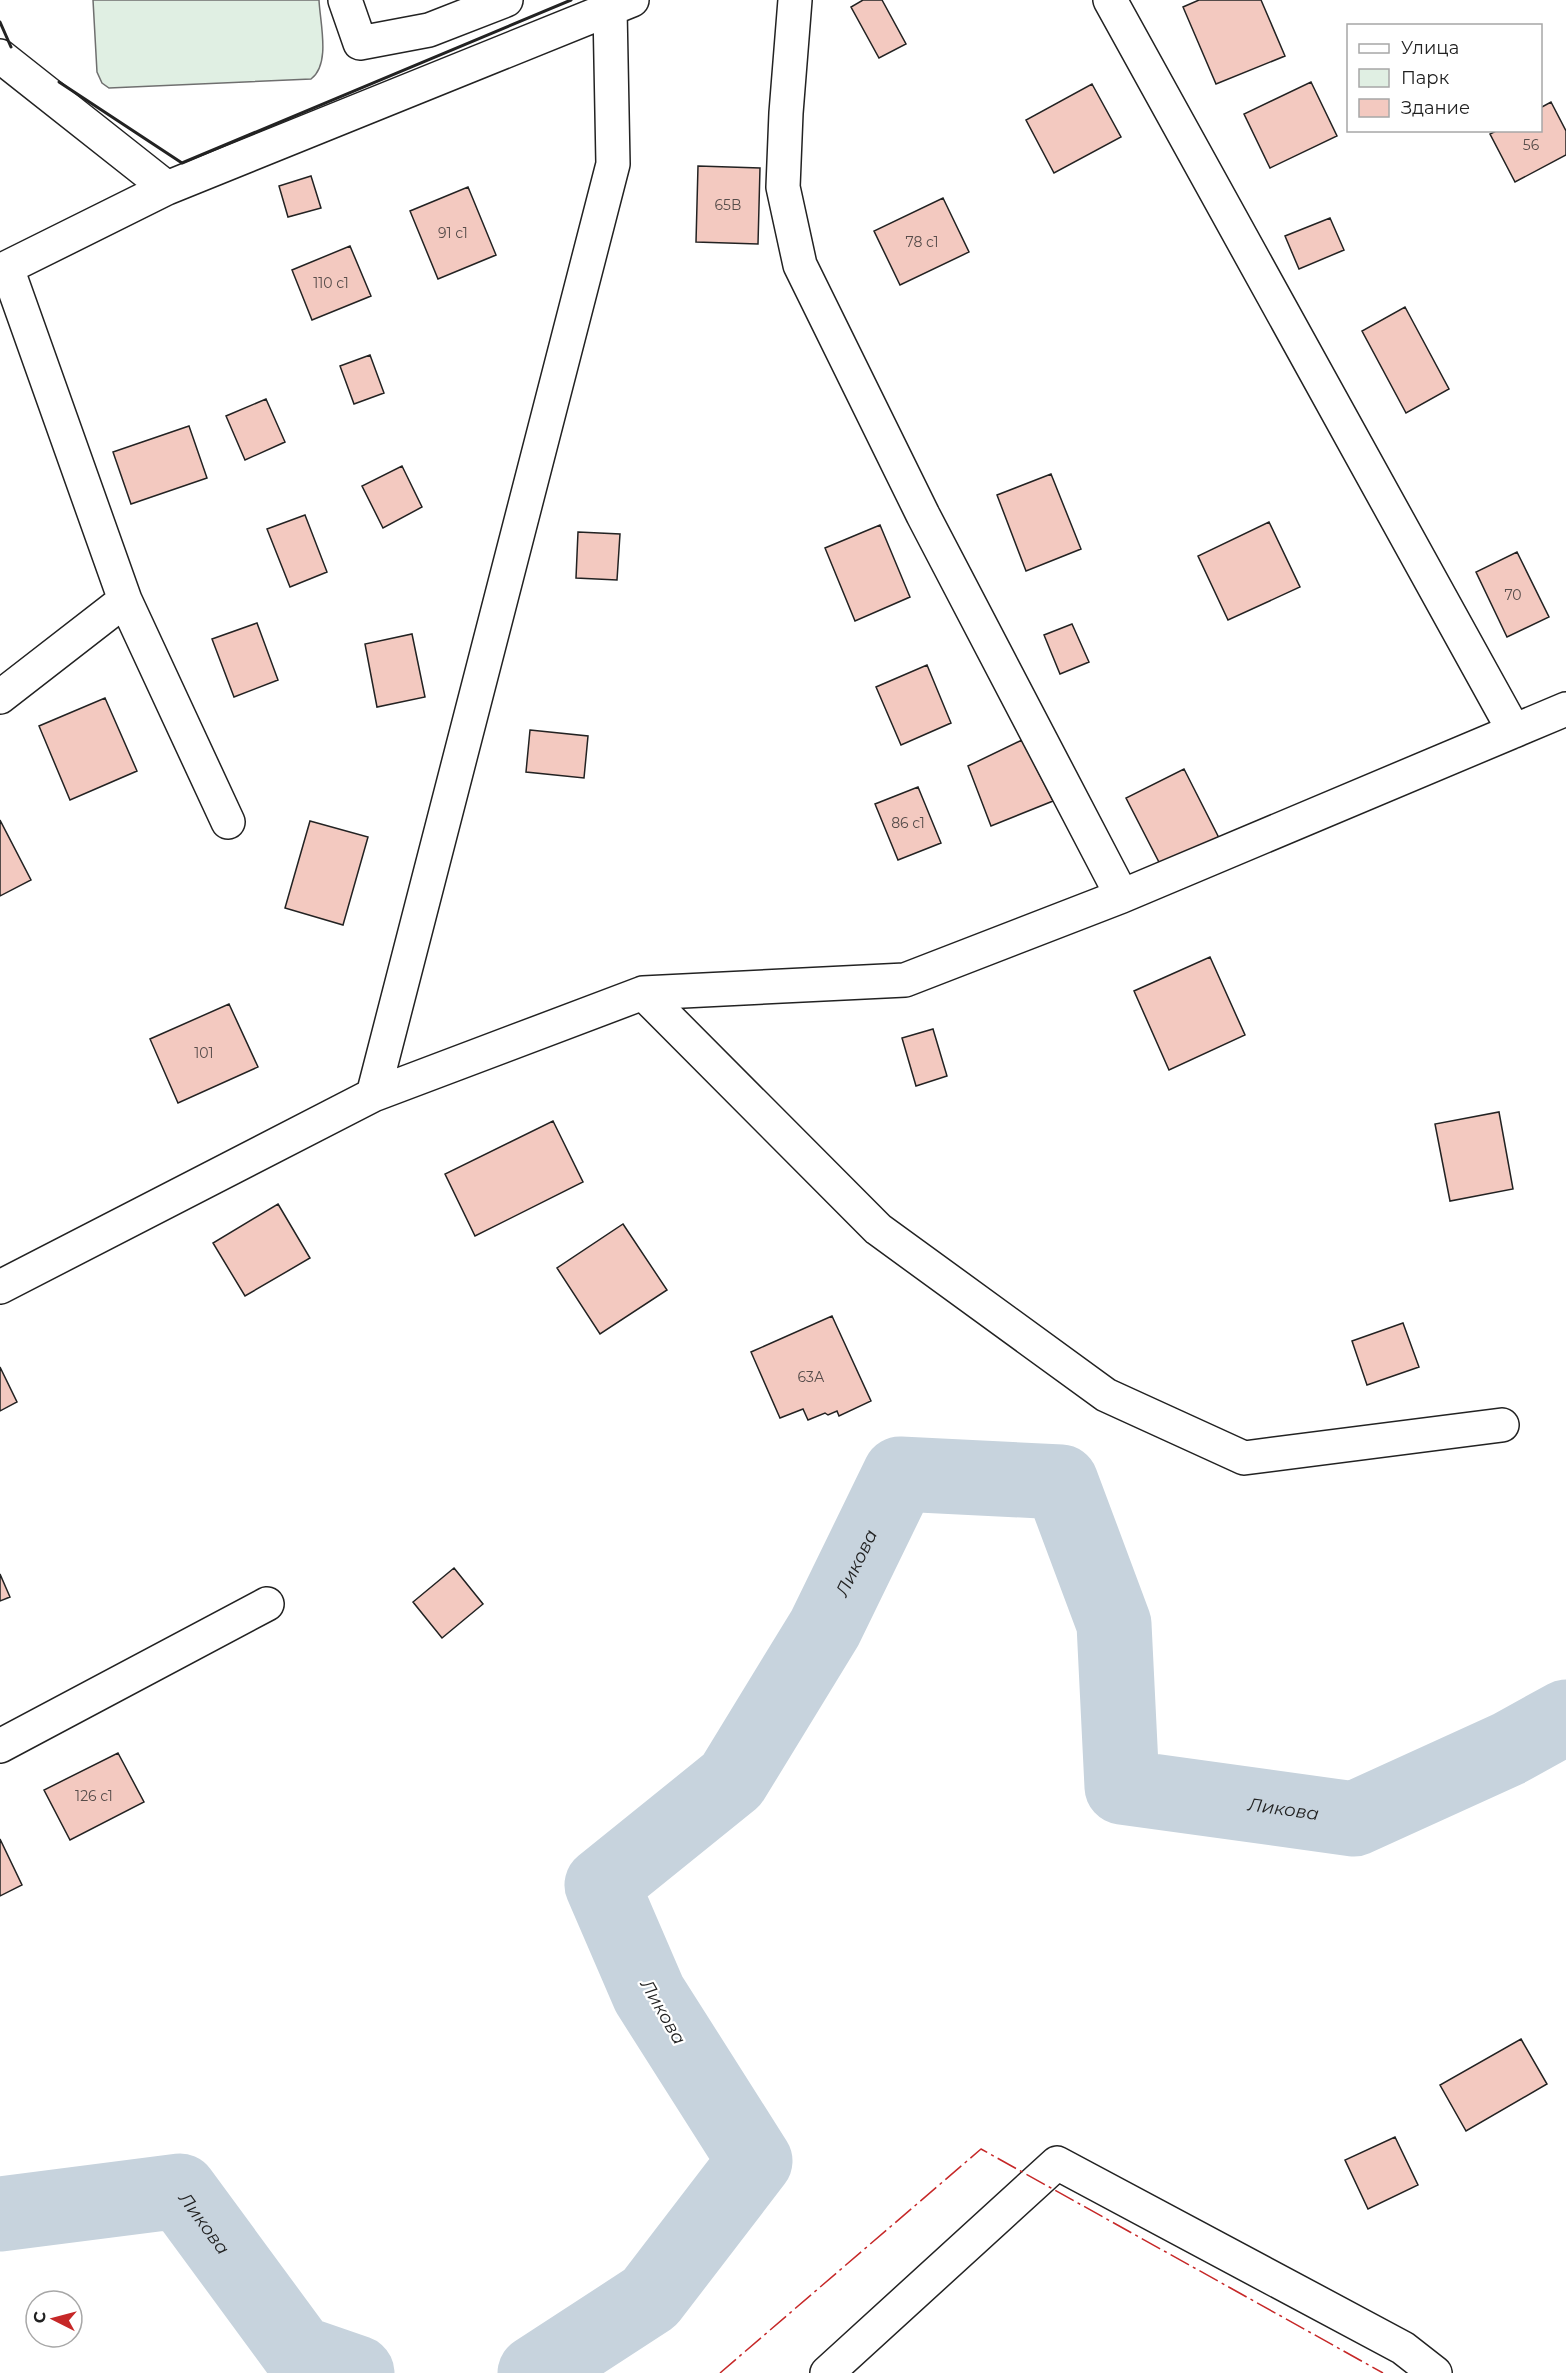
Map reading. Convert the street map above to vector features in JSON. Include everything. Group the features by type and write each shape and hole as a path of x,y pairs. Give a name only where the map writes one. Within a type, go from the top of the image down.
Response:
{"street":[{"path":"345,0 360,43 429,30 506,0"},
{"path":"795,0 783,187 800,265 923,515 1122,896"},
{"path":"1110,0 1514,731"},
{"path":"228,822 125,600 3,269 167,188 621,4 613,164 373,1095"},
{"path":"0,56 167,188"},
{"path":"0,697 125,600"},
{"path":"0,1287 373,1095 643,993 904,980 1122,896 1566,709"},
{"path":"643,993 878,1229 1106,1395 1244,1458 1502,1425"},
{"path":"0,1746 267,1604"},
{"path":"826,2373 1057,2163 1403,2348 1435,2373"}],"green space":[{"path":"93,0 319,0 323,42 321,64 311,79 109,88 102,83 97,72"}],"building":[{"path":"863,0 882,0 906,44 879,58 851,7"},
{"path":"1199,0 1261,0 1285,56 1216,84 1183,7"},
{"path":"1311,82 1337,136 1270,168 1244,114"},
{"path":"1092,84 1121,137 1054,173 1026,120"},
{"path":"1551,102 1566,131 1566,155 1515,182 1490,134 1494,132 1542,132 1542,107"},
{"path":"698,166 760,168 758,244 696,242"},
{"path":"311,176 321,208 288,217 279,186"},
{"path":"468,187 496,255 438,279 410,211"},
{"path":"943,198 969,252 900,285 874,231"},
{"path":"1330,218 1344,250 1299,269 1285,236"},
{"path":"350,246 371,296 312,320 292,270"},
{"path":"1405,307 1449,389 1406,413 1362,331"},
{"path":"370,355 384,393 354,404 340,366"},
{"path":"266,399 285,442 245,460 226,416"},
{"path":"189,426 207,478 131,504 113,452"},
{"path":"402,466 422,507 383,528 362,486"},
{"path":"1051,474 1081,549 1026,571 997,495"},
{"path":"305,515 327,572 290,587 267,529"},
{"path":"1269,522 1300,587 1228,620 1198,556"},
{"path":"880,525 910,597 855,621 825,548"},
{"path":"578,532 620,534 617,580 576,578"},
{"path":"1517,552 1549,617 1507,637 1476,572"},
{"path":"257,623 278,680 234,697 212,639"},
{"path":"1072,624 1089,662 1060,674 1044,635"},
{"path":"412,634 425,697 377,707 365,644"},
{"path":"927,665 951,723 901,745 876,687"},
{"path":"105,698 137,771 70,800 39,726"},
{"path":"530,730 588,736 584,778 526,772"},
{"path":"1022,740 1053,801 991,826 968,766"},
{"path":"1184,769 1219,838 1162,868 1126,798"},
{"path":"918,787 941,843 898,860 875,804"},
{"path":"0,820 31,880 0,896"},
{"path":"310,821 368,837 343,925 285,908"},
{"path":"1210,957 1245,1035 1169,1070 1134,991"},
{"path":"229,1004 258,1067 178,1103 150,1039"},
{"path":"933,1029 947,1076 916,1086 902,1038"},
{"path":"1499,1112 1513,1189 1450,1201 1435,1124"},
{"path":"553,1121 583,1182 475,1236 445,1174"},
{"path":"278,1204 310,1258 245,1296 213,1243"},
{"path":"623,1224 667,1290 600,1334 557,1268"},
{"path":"832,1316 871,1401 839,1416 837,1411 808,1420 803,1409 780,1418 751,1352"},
{"path":"1403,1323 1419,1367 1367,1385 1352,1341"},
{"path":"0,1367 17,1402 0,1411"},
{"path":"454,1568 483,1604 442,1638 413,1602"},
{"path":"0,1574 10,1597 0,1601"},
{"path":"118,1753 144,1802 70,1840 44,1790"},
{"path":"0,1839 22,1885 0,1896"},
{"path":"1521,2039 1547,2084 1466,2131 1440,2085"},
{"path":"1395,2137 1418,2185 1368,2209 1345,2160"}],"waterway":[{"name":"Ликова","path":"535,2373 650,2298 755,2161 649,1994 602,1885 732,1780 825,1628 900,1474 1061,1482 1114,1624 1122,1787 1354,1819 1508,1749 1566,1717"},
{"name":"Ликова","path":"0,2214 180,2191 299,2353 357,2373"}],"wall":[{"path":"59,82 182,163 571,0"},
{"path":"0,22 11,47"}],"power":[{"path":"720,2373 981,2149 1383,2373"}]}
